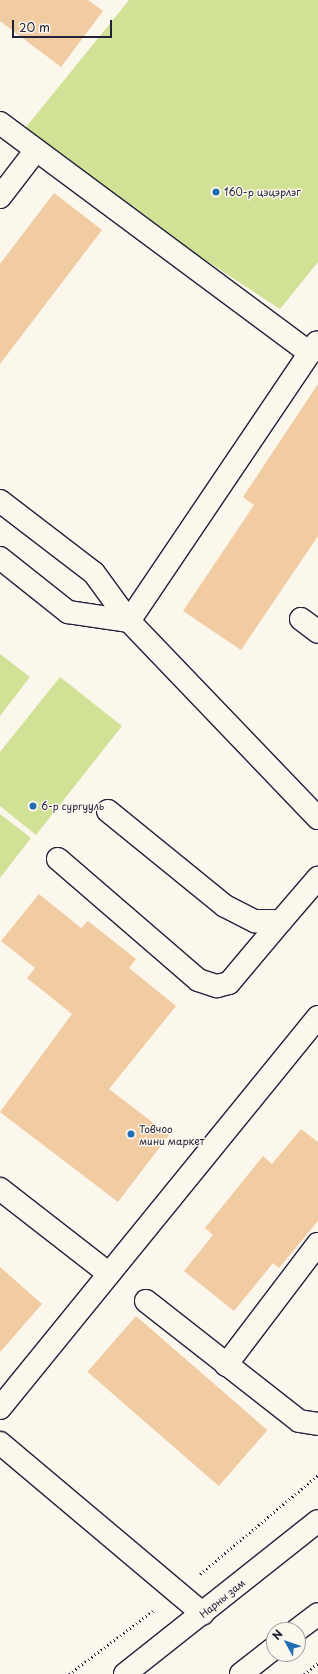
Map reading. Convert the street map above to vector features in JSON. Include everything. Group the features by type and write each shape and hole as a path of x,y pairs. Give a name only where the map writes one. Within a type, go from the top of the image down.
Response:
{"street":[{"path":"0,124 314,347 129,621"},
{"path":"0,197 36,150"},
{"path":"0,501 94,574 129,621 318,818"},
{"path":"0,558 68,612 129,621"},
{"path":"301,620 318,632"},
{"path":"108,812 225,906 255,921 281,921"},
{"path":"58,859 198,980 217,986 228,983 318,878"},
{"path":"0,1408 318,1017"},
{"path":"0,1189 109,1274"},
{"path":"226,1365 318,1244"},
{"path":"146,1301 299,1421 318,1424"},
{"path":"0,1443 203,1614"},
{"name":"Нарны зам","path":"125,1674 203,1614 318,1521"},
{"path":"306,1623 318,1614"},
{"path":"241,1674 266,1654"}],"path":[{"path":"304,1674 318,1664"}],"green space":[{"name":"160-р цэцэрлэг","path":"129,0 318,0 318,262 280,309 18,137"},
{"path":"0,654 30,677 0,716"},
{"path":"60,677 122,726 36,835 0,806 0,752"},
{"path":"0,814 31,838 0,878"}],"building":[{"path":"0,0 88,0 103,11 61,67 0,21"},
{"path":"54,193 102,230 0,364 0,264"},
{"path":"318,384 318,536 241,650 183,611 254,505 243,497"},
{"path":"39,894 81,928 88,921 136,959 129,968 176,1006 109,1089 169,1135 118,1202 0,1112 72,1014 27,978 35,968 1,941"},
{"path":"301,1129 318,1142 318,1221 279,1268 273,1263 234,1311 184,1271 213,1235 205,1228 263,1156 272,1164"},
{"path":"0,1267 42,1304 0,1352"},
{"path":"136,1316 267,1430 219,1486 87,1372"}],"place":[{"name":"160-р цэцэрлэг","path":"216,192"},
{"name":"6-р сургууль","path":"33,806"},
{"name":"Товчоо мини маркет","path":"131,1134"}]}
